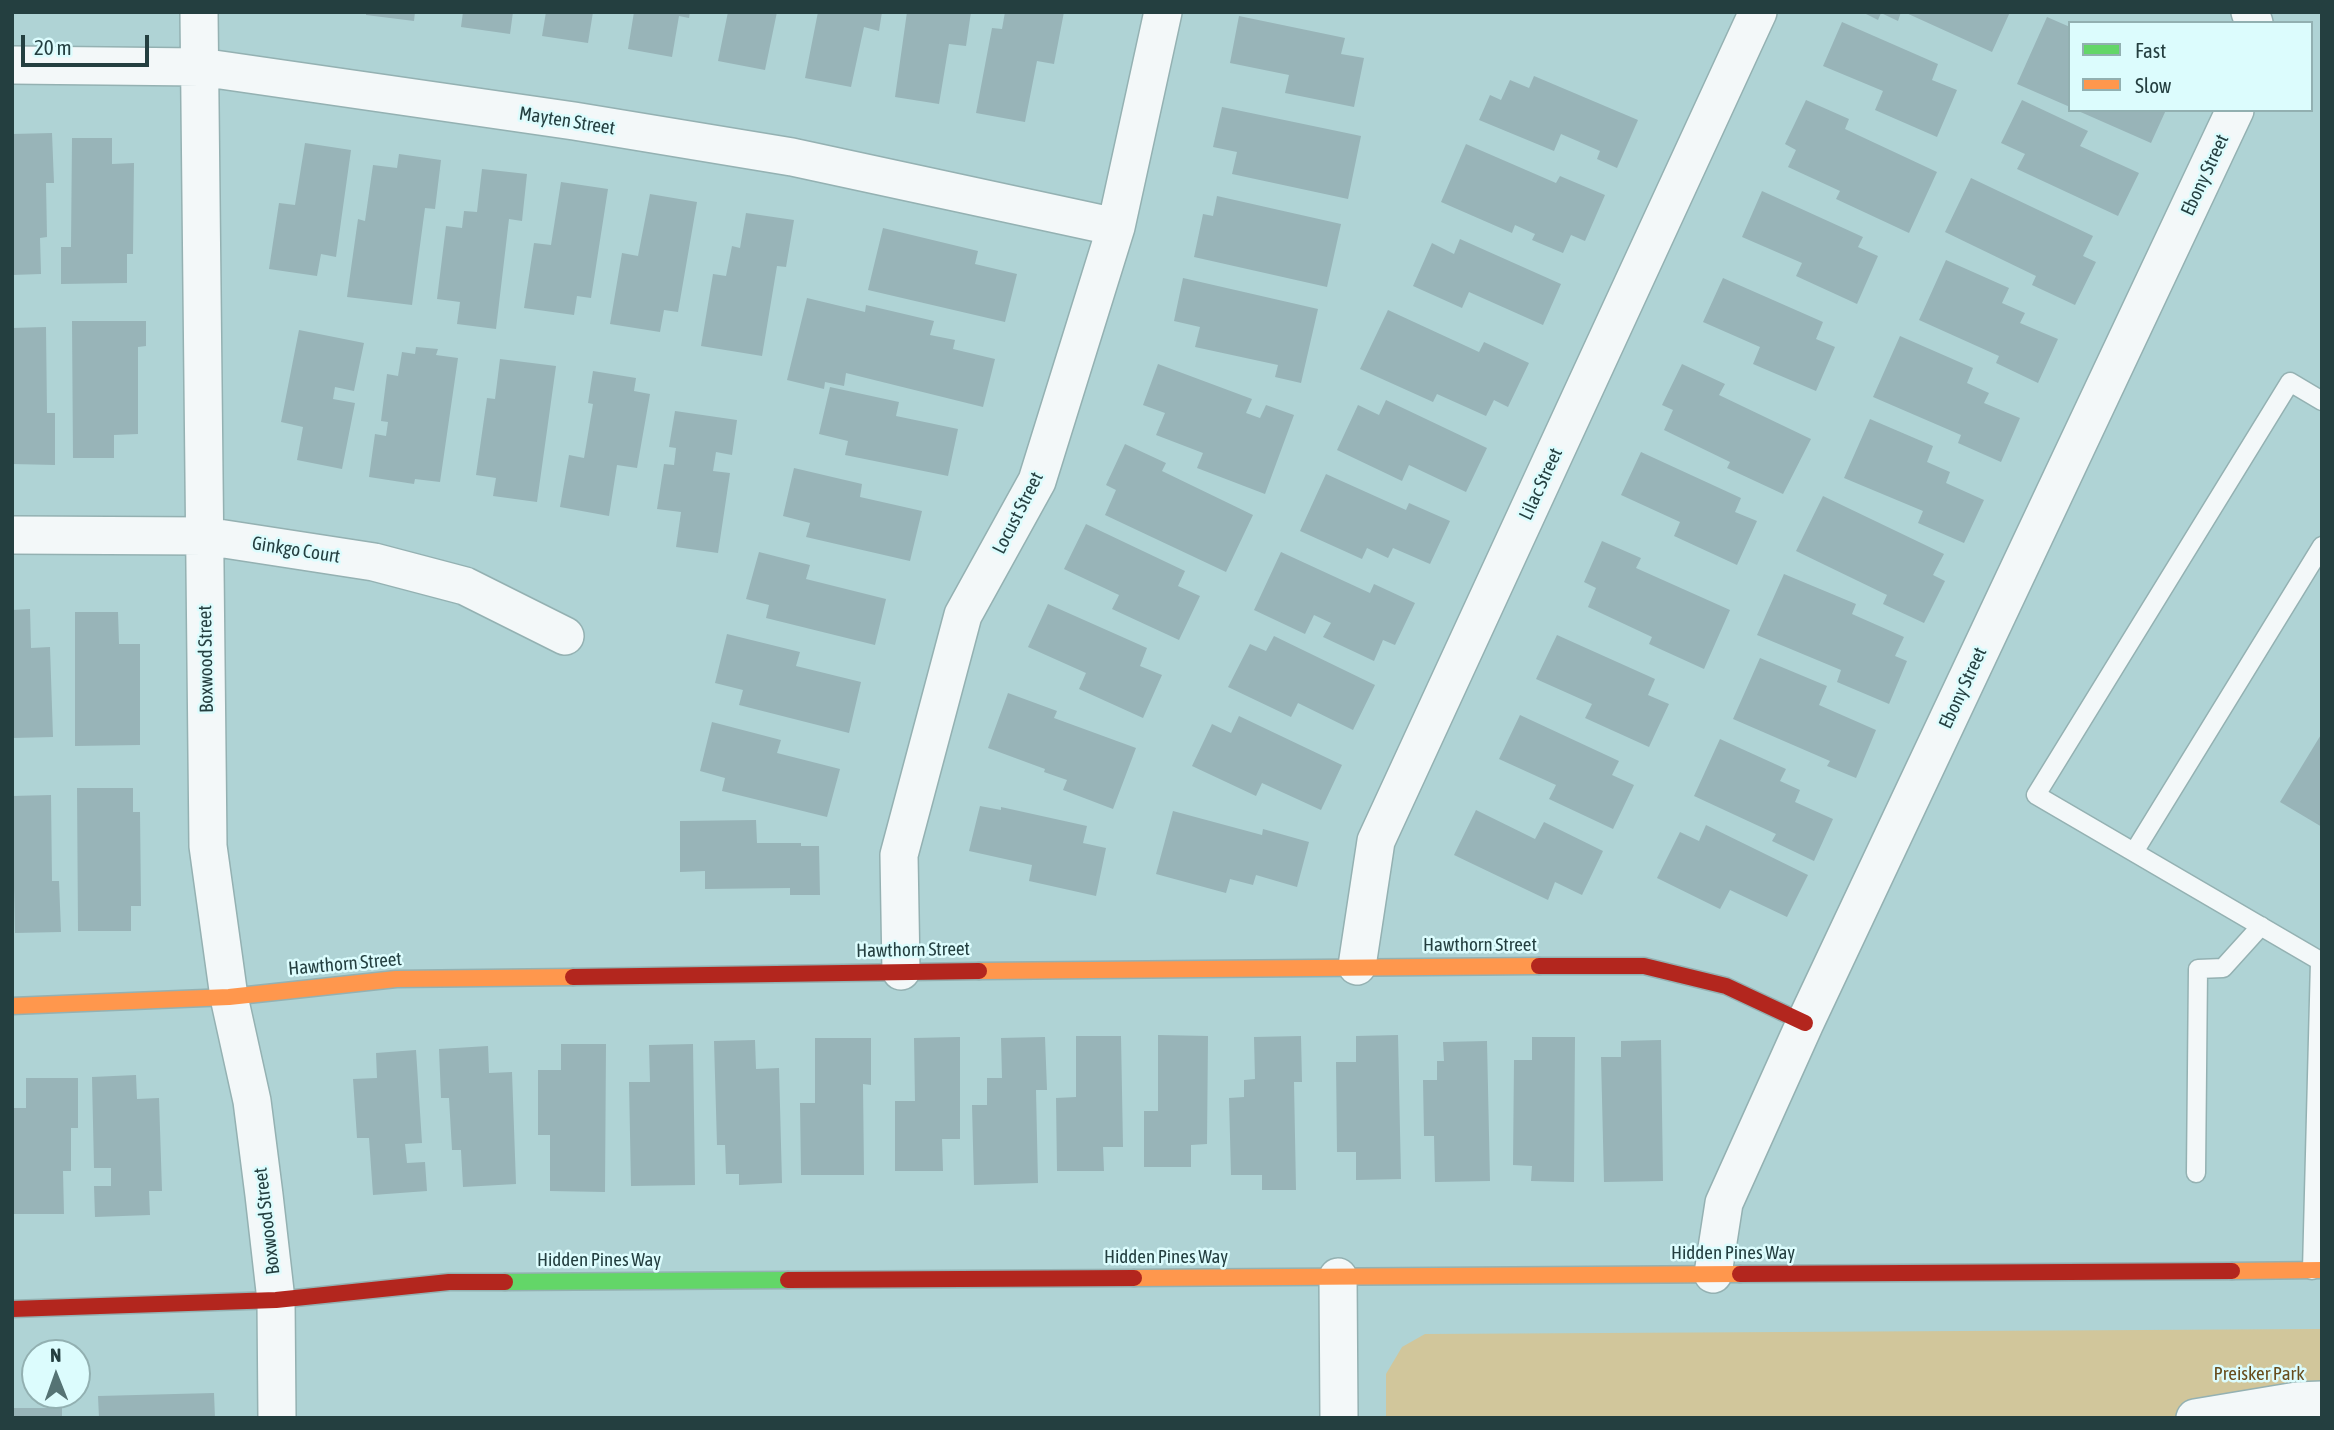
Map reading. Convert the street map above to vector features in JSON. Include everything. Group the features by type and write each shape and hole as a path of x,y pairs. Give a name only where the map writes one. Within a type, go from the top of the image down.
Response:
{"street":[{"name":"Boxwood Street","path":"199,12 208,846 229,997 252,1101 276,1300 277,1418"},
{"name":"Locust Street","path":"901,971 899,855 963,615 1037,481 1116,228 1163,12"},
{"name":"Lilac Street","path":"1357,966 1376,841 1758,12"},
{"name":"Mayten Street","path":"12,65 200,67 792,157 1116,228"},
{"name":"Ebony Street","path":"1713,1274 1724,1203 1805,1023 2234,112"},
{"name":"Ginkgo Court","path":"12,535 205,537 374,562 465,586 565,636"},
{"name":"Hawthorn Street","path":"12,1006 229,997 396,979 1357,966 1644,966 1726,986 1805,1023"},
{"name":"Hidden Pines Way","path":"12,1309 276,1300 449,1282 2317,1270"},
{"path":"1338,1277 1339,1418"},
{"path":"2194,1418 2297,1401 2322,1400"}],"lane":[{"path":"2317,1270 2321,961 2036,795 2290,382 2322,401"},
{"path":"2134,852 2322,545"},
{"path":"2196,1173 2198,969 2223,968 2261,926"}],"green space":[{"name":"Preisker Park","path":"2322,1329 2322,1418 1386,1418 1386,1374 1402,1347 1425,1334"}],"building":[{"path":"366,12 415,12 414,21 366,15"},
{"path":"463,12 513,12 510,34 461,27"},
{"path":"546,12 593,12 588,43 542,36"},
{"path":"634,12 690,12 689,18 679,16 672,57 628,49"},
{"path":"728,12 777,12 765,70 718,61"},
{"path":"818,12 882,12 879,31 864,27 851,87 805,78"},
{"path":"907,12 971,12 966,46 949,44 939,104 895,97"},
{"path":"1005,12 1064,12 1054,64 1037,61 1025,122 976,113 992,28 1002,29"},
{"path":"1862,12 1901,12 1898,21 1881,13 1878,20"},
{"path":"1904,12 2010,12 1992,52"},
{"path":"1239,16 1345,38 1341,54 1364,58 1354,107 1285,93 1289,75 1230,63"},
{"path":"2047,17 2068,26 2068,106 2017,84"},
{"path":"1842,22 1938,64 1932,80 1957,90 1937,137 1875,110 1883,91 1823,66"},
{"path":"1534,76 1638,120 1617,168 1597,159 1600,151 1561,134 1554,151 1479,120 1490,95 1501,100 1510,80 1529,88"},
{"path":"1806,100 1849,119 1845,129 1937,172 1909,233 1836,199 1840,191 1788,167 1796,150 1785,144"},
{"path":"2022,100 2088,131 2080,146 2139,173 2118,216 2017,169 2025,154 2001,143"},
{"path":"1222,107 1361,136 1348,199 1232,174 1237,152 1213,147"},
{"path":"2081,112 2165,112 2151,143"},
{"path":"52,133 54,183 46,183 47,237 40,238 41,274 12,275 12,134"},
{"path":"72,138 112,138 112,164 134,163 133,254 127,254 127,283 61,284 61,247 71,247"},
{"path":"305,143 351,150 336,257 321,254 317,276 269,269 279,203 295,205"},
{"path":"1466,144 1556,183 1560,176 1605,195 1585,241 1571,235 1563,253 1532,240 1535,234 1515,225 1512,233 1441,202"},
{"path":"399,154 441,160 435,209 425,208 412,305 347,297 358,219 365,221 373,165 397,168"},
{"path":"482,169 527,174 522,221 509,219 496,329 457,324 460,302 437,299 446,226 462,228 464,211 477,212"},
{"path":"1971,178 2093,236 2083,256 2096,262 2075,305 2032,285 2036,276 1945,232"},
{"path":"561,182 608,189 591,298 577,296 574,315 524,308 534,243 551,245"},
{"path":"1762,191 1863,237 1858,247 1878,256 1857,304 1796,276 1802,263 1742,237"},
{"path":"650,194 697,202 678,312 664,310 660,332 610,324 622,253 638,256"},
{"path":"1217,196 1341,224 1327,287 1194,257 1203,214 1213,216"},
{"path":"746,213 794,220 786,267 777,266 762,356 701,346 713,274 726,276 732,246 740,248"},
{"path":"883,228 978,251 975,264 1017,274 1005,322 868,290"},
{"path":"1460,239 1561,284 1543,325 1469,292 1462,308 1413,286 1432,243 1454,254"},
{"path":"1946,260 2009,288 2002,303 2025,313 2020,323 2058,339 2038,383 1996,363 1999,356 1919,320"},
{"path":"1183,278 1318,309 1301,383 1275,377 1278,365 1195,347 1200,327 1174,321"},
{"path":"1723,278 1823,322 1816,339 1835,347 1816,391 1753,364 1760,347 1703,322"},
{"path":"807,298 865,312 866,305 934,321 930,335 955,340 953,349 995,359 983,407 846,373 844,386 825,382 824,389 787,380"},
{"path":"1388,310 1479,352 1484,342 1529,363 1508,407 1494,400 1486,416 1437,394 1433,402 1360,369"},
{"path":"72,321 146,321 146,346 138,347 138,434 114,435 114,458 73,458"},
{"path":"46,327 47,413 55,413 55,465 12,464 12,328"},
{"path":"299,330 364,343 354,391 335,387 333,399 355,403 342,469 297,460 303,427 281,422"},
{"path":"1900,336 1973,368 1967,383 1989,393 1984,403 2020,418 2001,462 1958,443 1961,435 1873,397"},
{"path":"416,347 438,349 436,355 458,358 440,482 415,479 414,484 369,477 375,434 386,436 388,422 381,421 387,374 398,376 402,352 415,354"},
{"path":"500,359 556,366 537,502 493,496 496,478 476,475 487,398 495,399"},
{"path":"1158,364 1252,399 1246,413 1260,418 1266,405 1294,415 1265,494 1197,468 1203,453 1156,435 1165,413 1143,405"},
{"path":"1682,364 1725,384 1719,395 1811,439 1783,494 1727,468 1730,462 1664,430 1673,410 1662,405"},
{"path":"593,371 636,378 634,391 650,394 637,468 617,465 609,516 560,507 569,455 584,458 593,404 588,403"},
{"path":"830,387 899,402 896,416 958,429 948,476 845,455 848,441 819,434"},
{"path":"1386,400 1487,448 1466,492 1409,465 1402,481 1337,450 1358,405 1379,415"},
{"path":"675,411 737,420 732,455 716,452 713,471 730,473 718,553 676,547 681,512 657,509 664,464 674,465 676,448 669,447"},
{"path":"1870,419 1933,446 1927,462 1950,472 1946,483 1984,500 1964,543 1918,523 1923,511 1844,478"},
{"path":"1125,444 1166,463 1162,471 1253,515 1226,572 1105,515 1116,490 1106,485"},
{"path":"1641,452 1741,498 1735,512 1757,521 1737,565 1674,536 1680,522 1621,495"},
{"path":"794,468 862,484 860,497 922,511 910,561 806,537 810,523 783,516"},
{"path":"1326,474 1406,510 1409,503 1450,521 1430,564 1393,548 1388,558 1367,548 1362,559 1300,531"},
{"path":"1823,496 1944,554 1933,575 1945,581 1924,623 1883,604 1887,595 1796,551"},
{"path":"1086,524 1185,571 1178,586 1200,596 1179,640 1112,609 1119,595 1064,569"},
{"path":"1602,541 1641,558 1636,568 1730,610 1704,669 1649,644 1652,637 1588,607 1596,588 1584,582"},
{"path":"759,552 810,565 806,579 886,599 875,645 766,618 769,605 746,599"},
{"path":"1281,552 1370,593 1374,584 1415,603 1395,645 1383,640 1374,661 1323,637 1331,623 1314,615 1305,634 1254,610"},
{"path":"1784,574 1856,604 1852,614 1904,637 1895,656 1907,661 1889,704 1837,682 1841,670 1757,635"},
{"path":"1048,604 1147,648 1140,666 1162,675 1143,718 1079,689 1086,673 1028,647"},
{"path":"30,609 31,648 50,647 53,737 12,738 12,610"},
{"path":"75,612 118,612 119,644 140,644 140,745 75,746"},
{"path":"727,634 800,652 796,666 861,682 849,733 739,705 743,690 715,683"},
{"path":"1557,635 1655,679 1648,695 1669,704 1649,747 1585,718 1592,704 1536,679"},
{"path":"1274,636 1375,685 1353,730 1298,703 1291,717 1228,687 1250,644 1266,651"},
{"path":"1760,658 1827,686 1819,705 1876,730 1856,778 1827,766 1830,761 1733,719"},
{"path":"1008,693 1057,711 1054,718 1136,748 1113,809 1063,790 1067,780 1044,772 1045,769 988,748"},
{"path":"1520,715 1619,761 1612,775 1634,785 1613,829 1549,799 1556,785 1499,759"},
{"path":"1239,716 1342,765 1321,810 1262,783 1256,796 1192,766 1212,724 1231,733"},
{"path":"712,722 781,740 777,753 840,769 827,817 722,791 725,778 700,771"},
{"path":"2322,733 2322,827 2280,802"},
{"path":"1720,739 1786,769 1780,781 1800,790 1795,802 1833,819 1814,861 1772,841 1776,834 1694,796"},
{"path":"77,788 133,788 133,812 140,812 141,906 131,906 131,931 78,931"},
{"path":"51,795 52,881 59,881 61,932 15,933 12,796"},
{"path":"980,806 1001,810 1001,807 1087,826 1083,843 1106,848 1096,896 1029,881 1032,865 969,851"},
{"path":"1476,810 1535,839 1544,822 1603,851 1582,895 1555,882 1548,900 1454,855"},
{"path":"1173,811 1262,835 1263,829 1309,842 1297,887 1256,875 1253,885 1230,879 1226,893 1156,874"},
{"path":"756,820 757,843 801,843 801,846 819,846 820,895 790,895 790,888 705,889 705,871 680,872 680,821"},
{"path":"1706,825 1808,875 1787,917 1730,890 1720,909 1657,878 1680,832 1699,841"},
{"path":"1158,1035 1208,1036 1207,1144 1191,1145 1191,1167 1144,1167 1144,1111 1158,1111"},
{"path":"1398,1035 1401,1179 1356,1180 1356,1152 1337,1152 1336,1062 1356,1062 1356,1036"},
{"path":"1076,1036 1121,1036 1123,1147 1103,1147 1104,1171 1057,1171 1056,1098 1076,1097"},
{"path":"1301,1036 1302,1082 1294,1082 1296,1190 1262,1190 1262,1175 1231,1175 1229,1098 1244,1097 1244,1080 1255,1079 1254,1037"},
{"path":"960,1037 960,1139 942,1139 943,1171 895,1171 895,1101 915,1101 914,1038"},
{"path":"1045,1037 1047,1090 1036,1090 1038,1183 974,1185 972,1105 987,1105 987,1078 1002,1078 1001,1038"},
{"path":"1532,1037 1575,1037 1574,1182 1531,1181 1532,1166 1513,1165 1514,1060 1532,1060"},
{"path":"815,1038 871,1038 871,1085 863,1084 864,1175 801,1175 800,1103 815,1103"},
{"path":"755,1040 756,1069 779,1068 782,1183 739,1185 739,1174 726,1174 725,1145 717,1145 714,1041"},
{"path":"1661,1040 1663,1181 1604,1182 1601,1057 1621,1057 1621,1041"},
{"path":"1487,1041 1490,1181 1435,1182 1434,1136 1424,1136 1423,1080 1437,1080 1437,1061 1444,1061 1443,1042"},
{"path":"561,1044 606,1044 605,1192 550,1191 550,1135 538,1135 538,1070 561,1070"},
{"path":"693,1044 695,1185 631,1186 629,1082 650,1082 649,1045"},
{"path":"488,1046 489,1073 512,1072 516,1184 463,1187 461,1150 452,1150 449,1098 441,1098 439,1049"},
{"path":"416,1050 422,1143 405,1144 407,1163 425,1162 427,1191 373,1195 369,1138 357,1138 353,1079 377,1078 376,1053"},
{"path":"136,1075 137,1099 159,1098 162,1191 149,1191 150,1215 95,1217 94,1186 111,1186 111,1168 94,1168 92,1077"},
{"path":"26,1078 78,1078 78,1128 71,1128 71,1171 63,1171 64,1214 12,1214 12,1108 26,1108"},
{"path":"214,1393 215,1418 99,1418 98,1396"},
{"path":"12,1408 62,1409 62,1418 12,1418"}],"traffic: fast":[{"path":"505,1282 788,1280"}],"traffic: slow":[{"path":"979,971 1539,966"},
{"path":"12,1006 229,997 396,979 573,977"},
{"path":"2232,1271 2322,1270"},
{"path":"1134,1278 1740,1274"}],"traffic: jam":[{"path":"1539,966 1644,966 1726,986 1805,1023"},
{"path":"573,977 979,971"},
{"path":"1740,1274 2232,1271"},
{"path":"788,1280 1134,1278"},
{"path":"12,1309 276,1300 449,1282 505,1282"}]}
